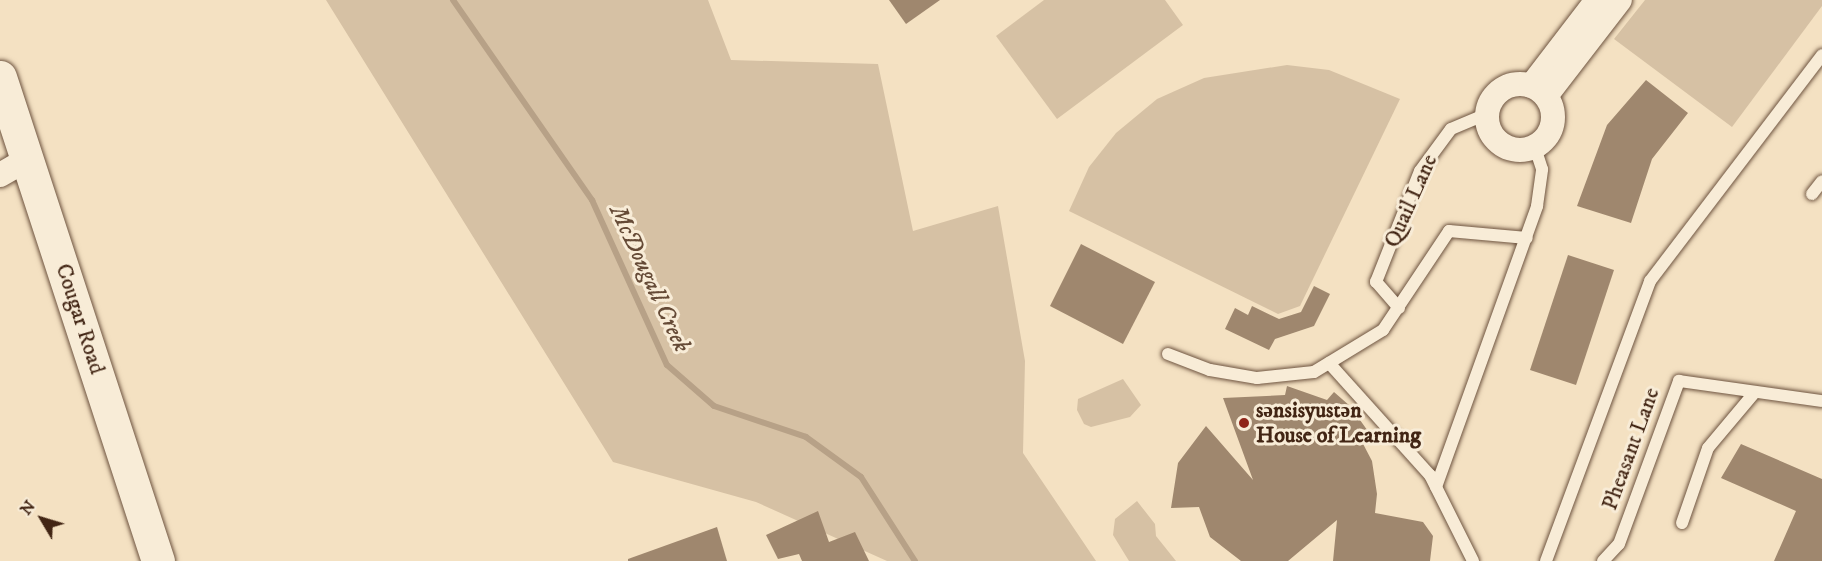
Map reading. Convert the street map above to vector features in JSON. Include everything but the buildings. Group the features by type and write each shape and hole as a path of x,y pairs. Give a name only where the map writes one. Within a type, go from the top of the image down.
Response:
{"street":[{"path":"1539,91 1597,0"},
{"path":"1539,91 1620,0"},
{"name":"Cougar Road","path":"0,77 158,561"},
{"path":"1502,89 1539,91 1553,124 1535,148 1505,148 1490,134 1486,114 1502,89"},
{"path":"0,175 28,159"}],"lane":[{"path":"1546,561 1650,282 1822,55"},
{"name":"Quail Lane","path":"1399,308 1377,282 1420,171 1451,129 1486,114"},
{"path":"1436,487 1527,238 1542,169 1535,148"},
{"path":"1812,194 1822,181"},
{"path":"1168,354 1210,370 1257,378 1314,372 1383,330 1449,231 1527,238"},
{"path":"1329,363 1436,487 1473,561"},
{"name":"Pheasant Lane","path":"1603,561 1619,544 1679,381 1822,401"},
{"path":"1682,524 1708,448 1755,392"}],"shaded area":[{"path":"326,0 708,0 731,60 878,64 913,231 998,206 1025,361 1023,453 1096,561 887,561 756,502 613,462"},
{"path":"1044,0 1165,0 1183,25 1057,119 996,36"},
{"path":"1645,0 1822,0 1822,6 1732,127 1614,39"},
{"path":"1287,65 1329,70 1400,99 1300,306 1278,314 1069,211 1089,167 1116,133 1157,99 1204,78"},
{"path":"1123,379 1141,405 1130,417 1091,427 1084,424 1077,410 1078,399"},
{"path":"1137,501 1155,524 1156,536 1176,561 1129,561 1113,535 1115,519"}],"waterway":[{"name":"McDougall Creek","path":"453,0 592,200 667,365 714,406 806,437 861,477 915,561"}],"place":[{"name":"sənsisyustən House of Learning","path":"1244,423"}]}
